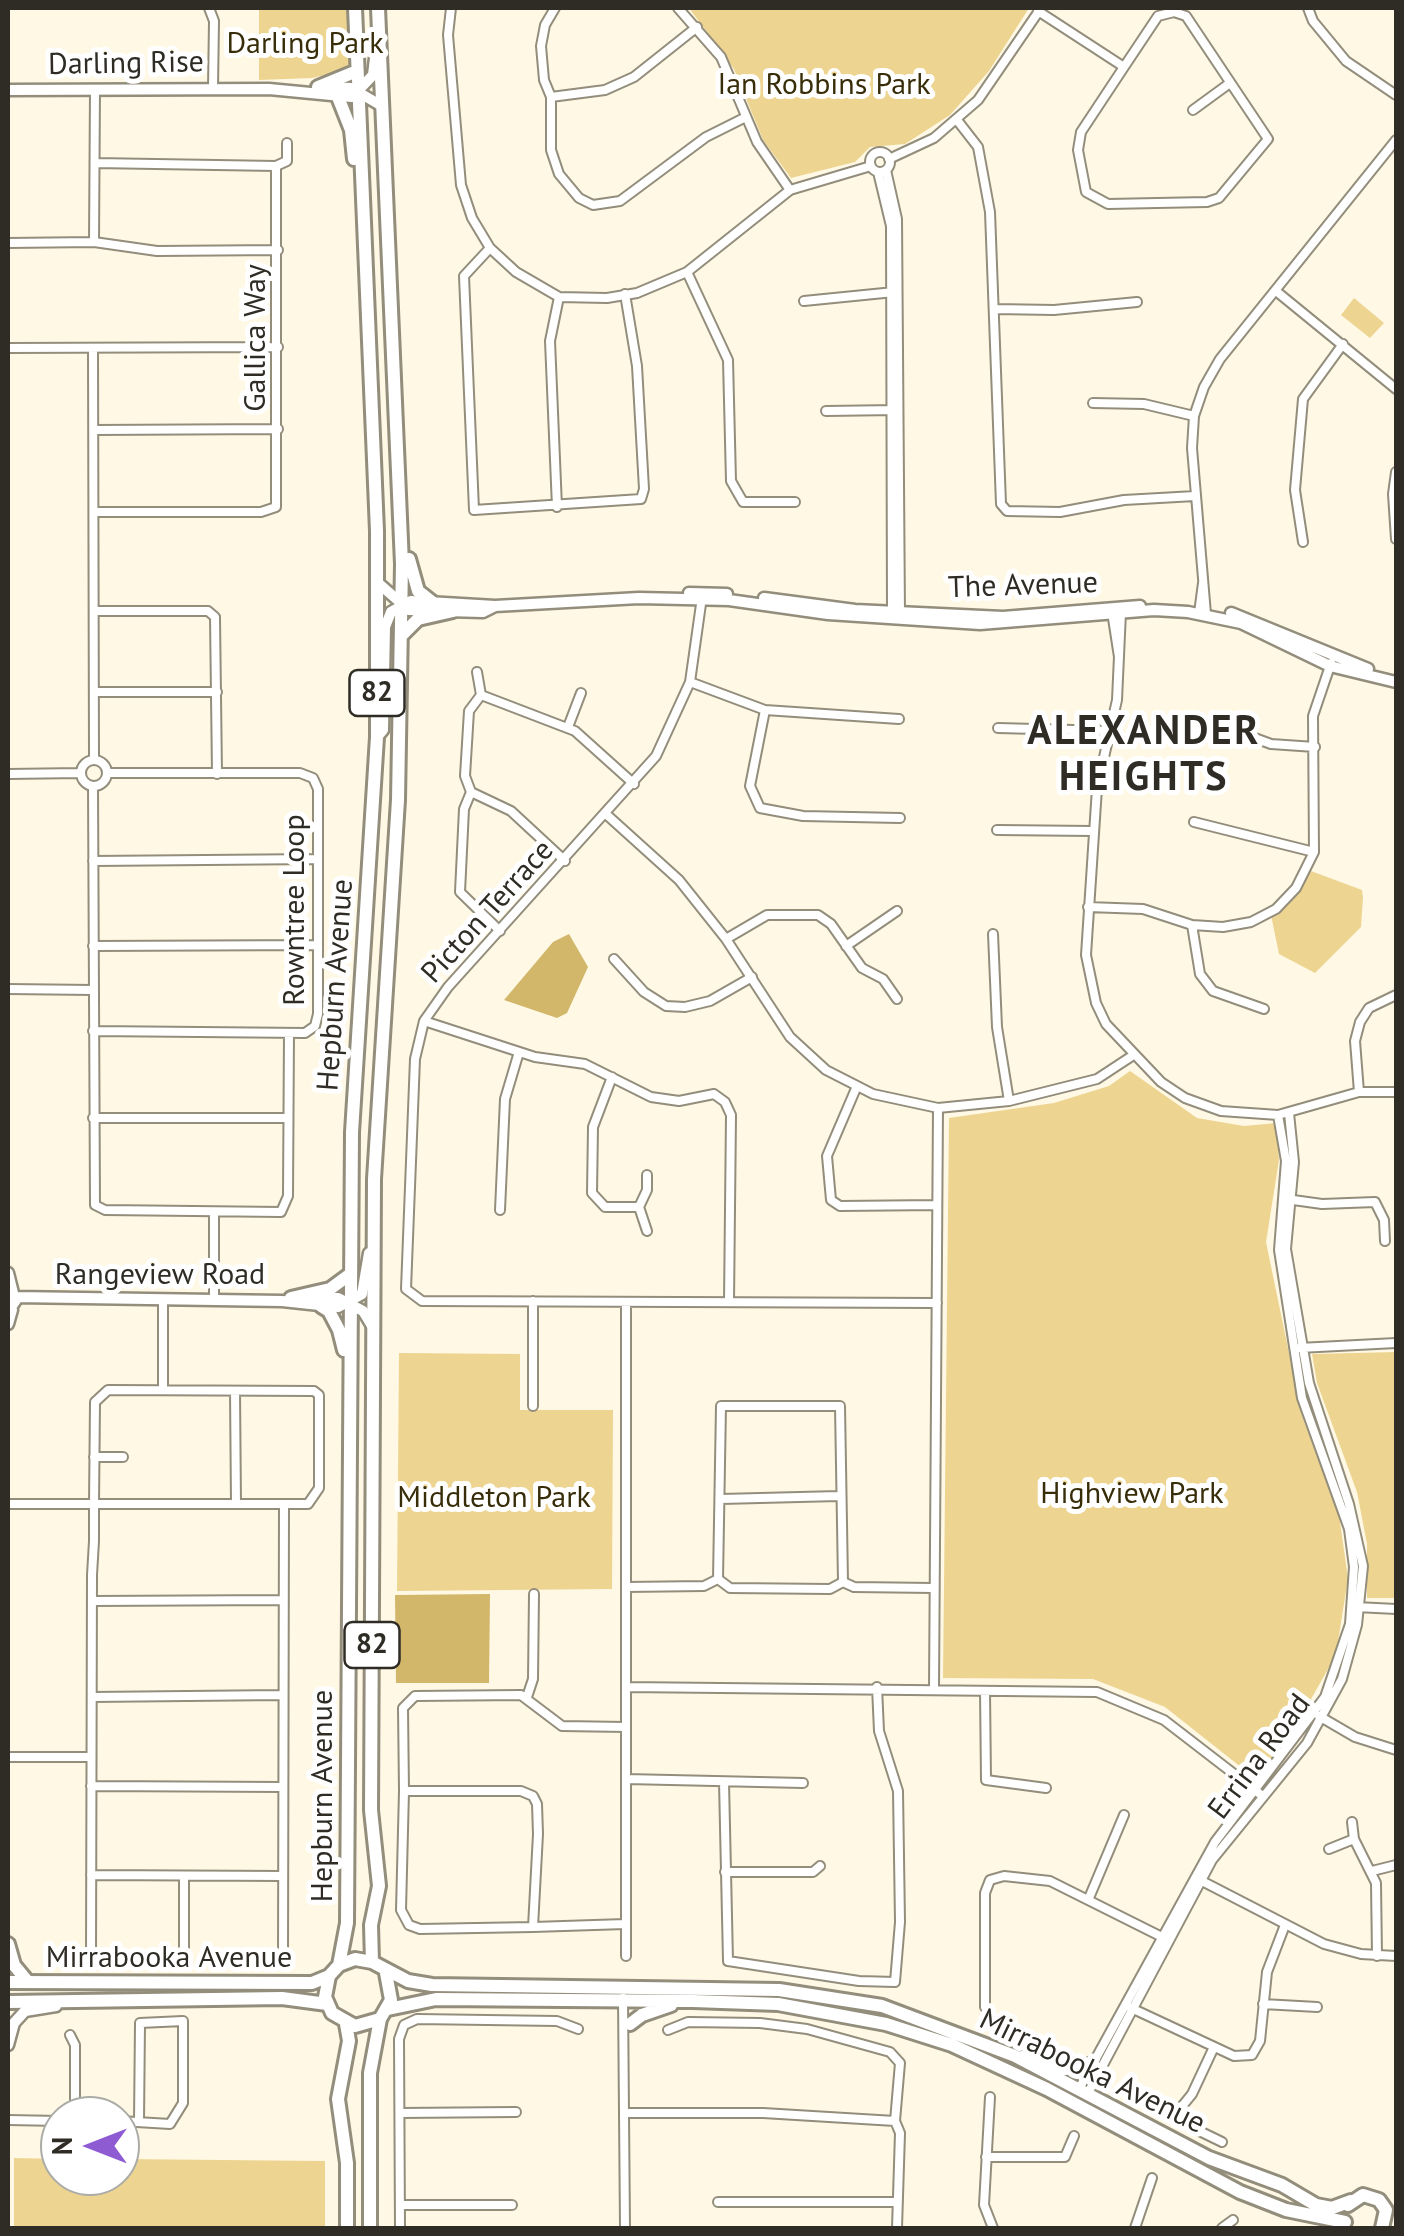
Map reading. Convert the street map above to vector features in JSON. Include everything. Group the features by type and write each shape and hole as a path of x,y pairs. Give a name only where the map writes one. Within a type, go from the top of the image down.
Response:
{"main road":[{"name":"Hepburn Avenue","path":"334,1971 348,1924 352,1132 377,737 378,582 355,8"},
{"name":"Hepburn Avenue","path":"372,1962 369,1946 380,1867 372,1810 373,1202 398,800 402,605 400,474 375,8"},
{"path":"311,89 357,71"},
{"path":"338,97 351,130 364,230"},
{"path":"400,474 408,507 412,575 418,591 432,602"},
{"path":"401,637 418,620 452,611"},
{"path":"287,1300 330,1289 349,1275"},
{"path":"321,1306 340,1330 350,1392"},
{"path":"8,1944 14,1964 28,1982"},
{"path":"334,1971 355,1959 372,1962 386,1973 392,1991 370,2073 370,2228"},
{"name":"Mirrabooka Avenue","path":"8,1982 312,1983 334,1971"},
{"name":"82","path":"327,2004 334,1971"},
{"name":"Mirrabooka Avenue","path":"386,1973 432,1986 627,1993 778,2004 886,2024 952,2045 1080,2098 1209,2158 1282,2186 1316,2205 1332,2208 1369,2195 1390,2206 1384,2228 1396,2226"},
{"name":"Mirrabooka Avenue","path":"384,2014 436,1999 779,1990 882,2006 1014,2056 1240,2192 1286,2210 1347,2225 1351,2200"},
{"path":"8,1991 17,1998 66,2002"},
{"name":"Mirrabooka Avenue","path":"8,2002 282,1998 327,2004"},
{"path":"630,2024 642,2015 693,2000"},
{"path":"327,2004 346,2024 349,2042 338,2099 347,2163 347,2228"},
{"path":"346,2024 364,2026 384,2014"},
{"path":"1014,2056 1035,2057 1065,2069 1091,2065"}],"street":[{"path":"209,8 214,21 213,88"},
{"path":"359,92 374,76 375,8"},
{"path":"451,8 448,35 461,185 472,218 490,248 516,272 558,297 624,294 687,272 790,190 878,169 934,138 978,100 1040,9 1124,67"},
{"path":"556,8 545,25 541,46 544,80 551,97 554,163 570,191 593,205 620,201 706,137 746,117"},
{"path":"678,8 721,57 757,142 790,190"},
{"path":"1308,8 1314,22 1346,61 1396,95"},
{"path":"1174,12 1186,16 1268,139 1231,188 1207,202 1108,204 1086,192 1078,150 1081,132 1124,67 1158,16 1174,12"},
{"path":"551,97 605,90 634,77 698,27"},
{"path":"1194,110 1230,83"},
{"path":"94,89 94,242"},
{"name":"Darling Rise","path":"311,89 338,97 359,92"},
{"name":"Darling Rise","path":"8,90 311,89 359,92 382,106"},
{"path":"956,120 978,148 990,212 995,309 993,372 1001,504 1008,510 1060,512 1124,500 1195,496"},
{"path":"1203,610 1205,574 1195,496 1194,416 1220,359 1396,140"},
{"path":"95,163 276,166 286,161 287,142"},
{"path":"890,159 877,153 890,210 894,292 896,616"},
{"name":"Gallica Way","path":"94,512 270,511 278,500 276,166"},
{"path":"8,243 94,242 156,251 278,250"},
{"path":"490,248 464,276 470,501 474,510 640,500 644,489 637,366 624,294"},
{"path":"687,272 728,360 731,482 743,502 795,502"},
{"path":"1276,291 1396,389"},
{"path":"804,301 894,292"},
{"path":"557,507 550,341 558,297"},
{"path":"995,309 1054,310 1137,302"},
{"path":"1303,542 1295,490 1303,399 1343,344"},
{"path":"8,348 278,347"},
{"path":"94,350 94,759"},
{"path":"1093,403 1144,404 1194,416"},
{"path":"826,411 896,410"},
{"path":"94,430 278,429"},
{"path":"1396,472 1396,539"},
{"path":"377,737 383,730 385,626 391,612 402,605 378,582"},
{"name":"The Avenue","path":"402,605 432,602 495,606 639,598 654,593 896,616 1003,617 1203,610 1246,617 1331,662 1396,678"},
{"name":"Picton Terrace","path":"533,1302 422,1301 409,1295 405,1278 415,1058 424,1022 448,987 634,784 668,735 690,682 702,596"},
{"name":"The Avenue","path":"402,605 408,610 484,612 495,606"},
{"path":"94,611 208,611 215,618 217,774"},
{"path":"1117,611 1120,662 1092,830 1086,955 1096,1003 1132,1056 1161,1082 1203,1106 1244,1116 1278,1115 1359,1092 1396,1092"},
{"path":"1088,907 1143,909 1192,925 1223,927 1251,922 1276,909 1296,888 1314,852 1313,716 1331,662"},
{"path":"477,672 481,695 469,711 466,776 471,792 464,809 460,892 500,932"},
{"path":"690,682 764,710 900,719"},
{"path":"94,692 217,692"},
{"path":"568,727 581,694"},
{"path":"481,695 568,727 634,784"},
{"path":"764,710 750,786 760,808 803,816 900,818"},
{"path":"1214,723 1271,744 1314,748"},
{"path":"998,728 1110,731"},
{"path":"94,759 104,764 107,773 103,783 93,786 85,783 80,773 84,763 94,759"},
{"path":"8,774 80,773"},
{"name":"Rowntree Loop","path":"93,1031 289,1033 310,1030 318,1020 318,789 313,778 300,773 107,773"},
{"path":"93,786 93,1199 99,1209 276,1213 286,1208 289,1033"},
{"path":"471,792 511,810 565,861"},
{"path":"606,815 678,880 726,939 790,1037 826,1070 856,1086 906,1103 938,1108 1009,1101 1097,1079 1132,1056"},
{"path":"1194,822 1314,852"},
{"path":"997,830 1092,830"},
{"path":"93,861 318,859"},
{"path":"846,946 897,910"},
{"path":"726,939 767,915 806,912 830,924 862,968 883,978 897,999"},
{"path":"1192,925 1200,974 1213,990 1264,1009"},
{"path":"993,934 997,1027 1009,1101"},
{"path":"93,946 318,945"},
{"path":"614,958 644,992 666,1006 685,1008 710,1001 752,977"},
{"path":"8,989 93,990"},
{"path":"1359,1092 1354,1041 1360,1022 1369,1008 1396,995"},
{"path":"424,1022 519,1052 585,1064 667,1101 714,1094 726,1102 731,1115 729,1302"},
{"path":"500,1210 504,1100 519,1052"},
{"path":"612,1077 593,1127 592,1194 605,1207 639,1207"},
{"path":"856,1086 827,1156 831,1200 840,1206 937,1206"},
{"path":"934,1689 938,1108"},
{"name":"Errina Road","path":"1285,1199 1294,1162 1290,1113"},
{"name":"Errina Road","path":"1080,2098 1197,1879 1318,1716 1347,1664 1364,1566 1298,1348 1279,1250 1286,1161 1278,1115"},
{"path":"93,1118 288,1118"},
{"path":"647,1175 647,1190 639,1207 647,1231"},
{"path":"1285,1199 1375,1202 1384,1220 1385,1241"},
{"path":"349,1302 360,1297 366,1284 373,1202"},
{"path":"214,1213 214,1300"},
{"path":"8,1273 12,1302 8,1324"},
{"name":"Rangeview Road","path":"12,1302 338,1298 349,1302"},
{"path":"163,1300 163,1390"},
{"name":"Rangeview Road","path":"287,1300 321,1306 349,1302"},
{"path":"349,1302 363,1311 372,1326"},
{"path":"533,1406 533,1302 937,1303"},
{"path":"626,1302 626,1956"},
{"path":"1298,1348 1396,1343"},
{"path":"8,1504 94,1504 308,1504 318,1496 319,1395 102,1391 95,1402 94,1504 92,1601 91,1959"},
{"path":"235,1391 236,1504"},
{"path":"718,1579 721,1406 840,1406 843,1582"},
{"path":"94,1457 123,1457"},
{"path":"721,1499 839,1496"},
{"path":"282,1957 284,1504"},
{"path":"626,1587 704,1586 718,1579"},
{"path":"718,1579 730,1588 830,1589 843,1582"},
{"path":"843,1582 854,1587 933,1588"},
{"path":"526,1697 533,1679 534,1594"},
{"path":"92,1601 282,1600"},
{"path":"1356,1607 1396,1609"},
{"path":"626,1687 985,1691 1064,1688 1118,1698 1164,1720 1259,1793"},
{"path":"724,1782 728,1961 890,1984 898,1976 898,1791 879,1731 878,1687"},
{"path":"985,1691 986,1780 1046,1788"},
{"path":"92,1697 282,1695"},
{"path":"626,1727 562,1726 526,1697 420,1696 407,1700 401,1910 406,1923 420,1928 626,1924"},
{"path":"1318,1716 1355,1737 1396,1750"},
{"path":"8,1757 92,1757"},
{"path":"626,1779 803,1782"},
{"path":"91,1786 282,1786"},
{"path":"404,1792 521,1791 532,1796 537,1804 538,1834 533,1926"},
{"path":"1089,1898 1124,1816"},
{"path":"1352,1822 1354,1839 1372,1872 1379,1911 1377,1956"},
{"path":"1329,1849 1354,1839"},
{"path":"1372,1872 1396,1865"},
{"path":"725,1872 813,1872 820,1866"},
{"path":"91,1876 282,1876"},
{"path":"184,1876 184,1958"},
{"path":"985,2006 985,1893 990,1880 1004,1876 1039,1878 1089,1898 1164,1938"},
{"path":"1197,1879 1324,1944 1377,1956 1396,1956"},
{"path":"1252,2054 1260,2041 1271,1958 1285,1925"},
{"path":"626,2042 630,2024 627,1993"},
{"path":"625,2228 627,1993"},
{"path":"8,2045 14,2023 25,2011 66,2002"},
{"path":"1263,2004 1316,2007"},
{"path":"1128,2007 1234,2056 1252,2054"},
{"name":"Errina Road","path":"1080,2098 1091,2065 1128,2007"},
{"path":"400,2228 399,2039 404,2025 416,2018 557,2020 578,2028"},
{"path":"183,2021 183,2102 170,2124 139,2121 140,2023 183,2021"},
{"path":"668,2030 688,2022 760,2024 806,2029 890,2052 900,2063 895,2120 900,2133 897,2228"},
{"path":"70,2035 75,2045 75,2096"},
{"path":"1179,2110 1192,2094 1214,2046"},
{"path":"1252,2054 1260,2063"},
{"path":"990,2097 984,2205 993,2228"},
{"path":"1139,2098 1161,2110 1179,2110"},
{"path":"1179,2110 1189,2126 1222,2142"},
{"path":"400,2113 516,2112"},
{"path":"626,2113 762,2113 895,2120"},
{"path":"8,2120 40,2120"},
{"path":"986,2157 1065,2157 1074,2136"},
{"path":"1135,2228 1152,2178"},
{"path":"718,2202 897,2202"},
{"path":"400,2205 512,2204"},
{"path":"1222,2228 1233,2220"}],"green space":[{"name":"Darling Park","path":"259,8 348,8 350,69 312,78 259,80"},
{"name":"Ian Robbins Park","path":"689,8 1029,8 989,71 950,115 905,144 870,147 855,162 791,178 763,140 734,69"},
{"path":"1354,298 1384,323 1370,338 1341,315"},
{"path":"1311,871 1362,890 1363,898 1361,927 1315,973 1279,954 1271,915 1300,889"},
{"name":"Highview Park","path":"1130,1071 1197,1118 1244,1126 1276,1123 1279,1160 1266,1242 1302,1416 1339,1515 1348,1578 1336,1655 1289,1738 1256,1779 1165,1707 1093,1679 943,1678 949,1118 1054,1103 1109,1086"},
{"path":"1396,1352 1396,1598 1367,1598 1367,1544 1357,1492 1317,1383 1312,1354"},
{"name":"Middleton Park","path":"399,1353 520,1354 520,1410 613,1410 612,1589 397,1591"},
{"path":"14,2158 40,2159 40,2196 140,2196 140,2159 325,2161 325,2228 14,2228"}],"shaded area":[{"path":"569,934 588,967 567,1013 557,1018 504,1000 553,942"},
{"path":"490,1594 489,1683 396,1683 395,1595"}],"district":[{"name":"ALEXANDER HEIGHTS","path":"1144,756"}]}
